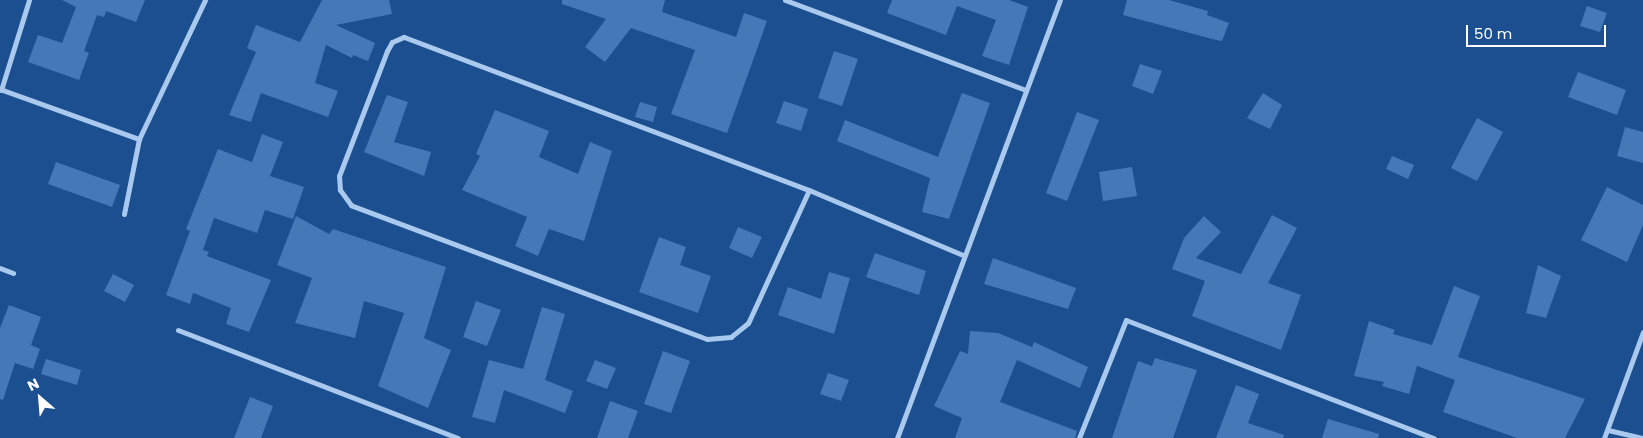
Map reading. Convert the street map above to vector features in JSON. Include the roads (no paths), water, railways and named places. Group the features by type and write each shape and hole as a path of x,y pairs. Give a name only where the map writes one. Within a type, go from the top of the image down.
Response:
{"street":[{"path":"29,0 0,89 139,139"},
{"path":"124,214 139,139 204,0"},
{"path":"785,0 1026,90"},
{"path":"897,438 962,255 1060,0"},
{"path":"809,190 748,323 731,338 708,340 351,205 340,190 339,176 386,51 392,42 404,37 809,190 962,255"},
{"path":"0,268 13,273"},
{"path":"1079,438 1126,320 1419,435 1434,438"},
{"path":"178,330 458,438"},
{"path":"1604,438 1643,332"},
{"path":"1608,430 1642,438"}]}
